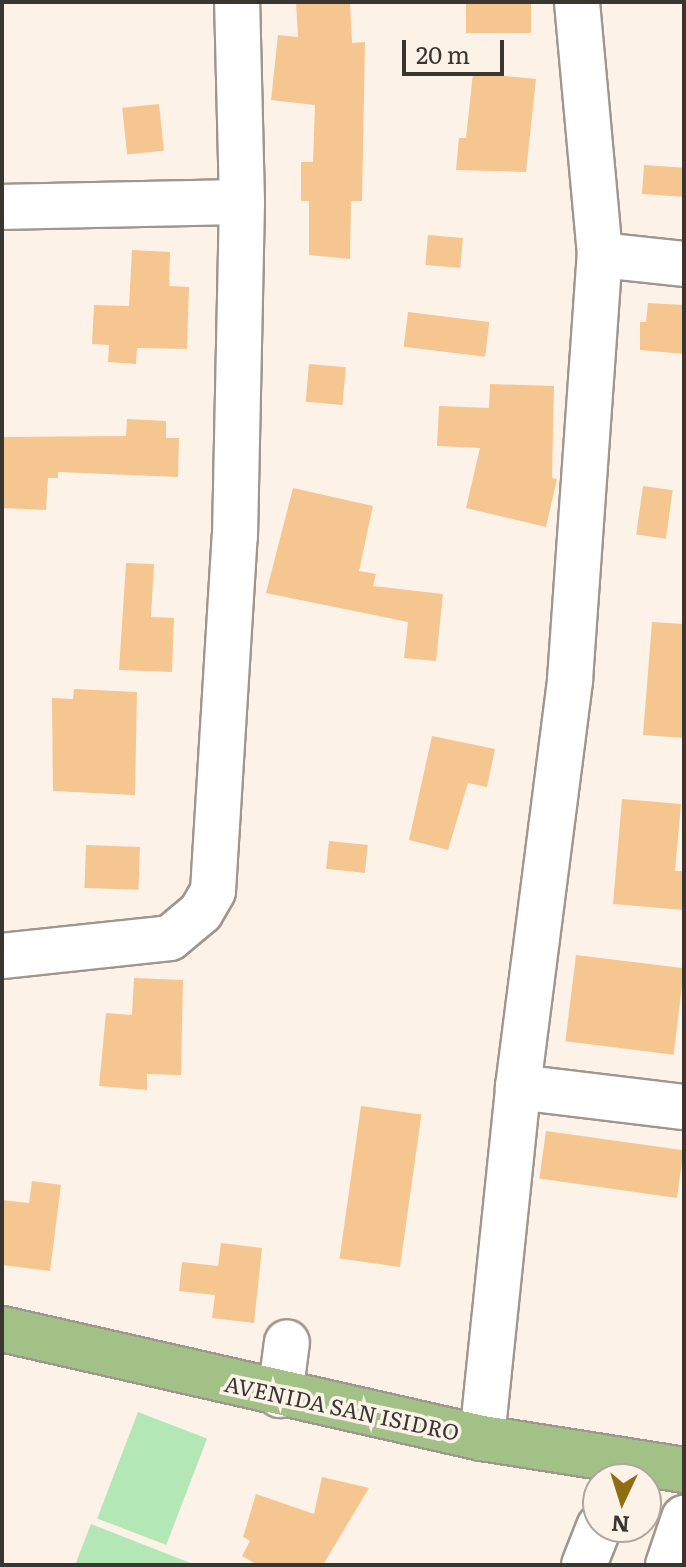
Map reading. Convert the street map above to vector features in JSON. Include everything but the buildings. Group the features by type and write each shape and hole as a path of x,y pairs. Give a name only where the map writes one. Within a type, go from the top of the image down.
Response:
{"main road":[{"name":"AVENIDA SAN ISIDRO","path":"2,1329 280,1395 595,1463"},
{"name":"AVENIDA SAN ISIDRO","path":"662,1470 684,1470"}],"street":[{"path":"2,956 170,938 201,912 213,891 235,536 242,202 237,2"},
{"path":"482,1438 518,1087 570,680 600,255 577,2"},
{"path":"2,207 242,202"},
{"path":"600,255 684,264"},
{"path":"518,1087 684,1107"},
{"path":"280,1395 287,1342"},
{"path":"668,1565 684,1518"},
{"path":"584,1565 593,1543"}],"green space":[{"path":"138,1412 207,1439 166,1545 97,1518"},
{"path":"91,1524 193,1564 193,1565 75,1565"}]}
